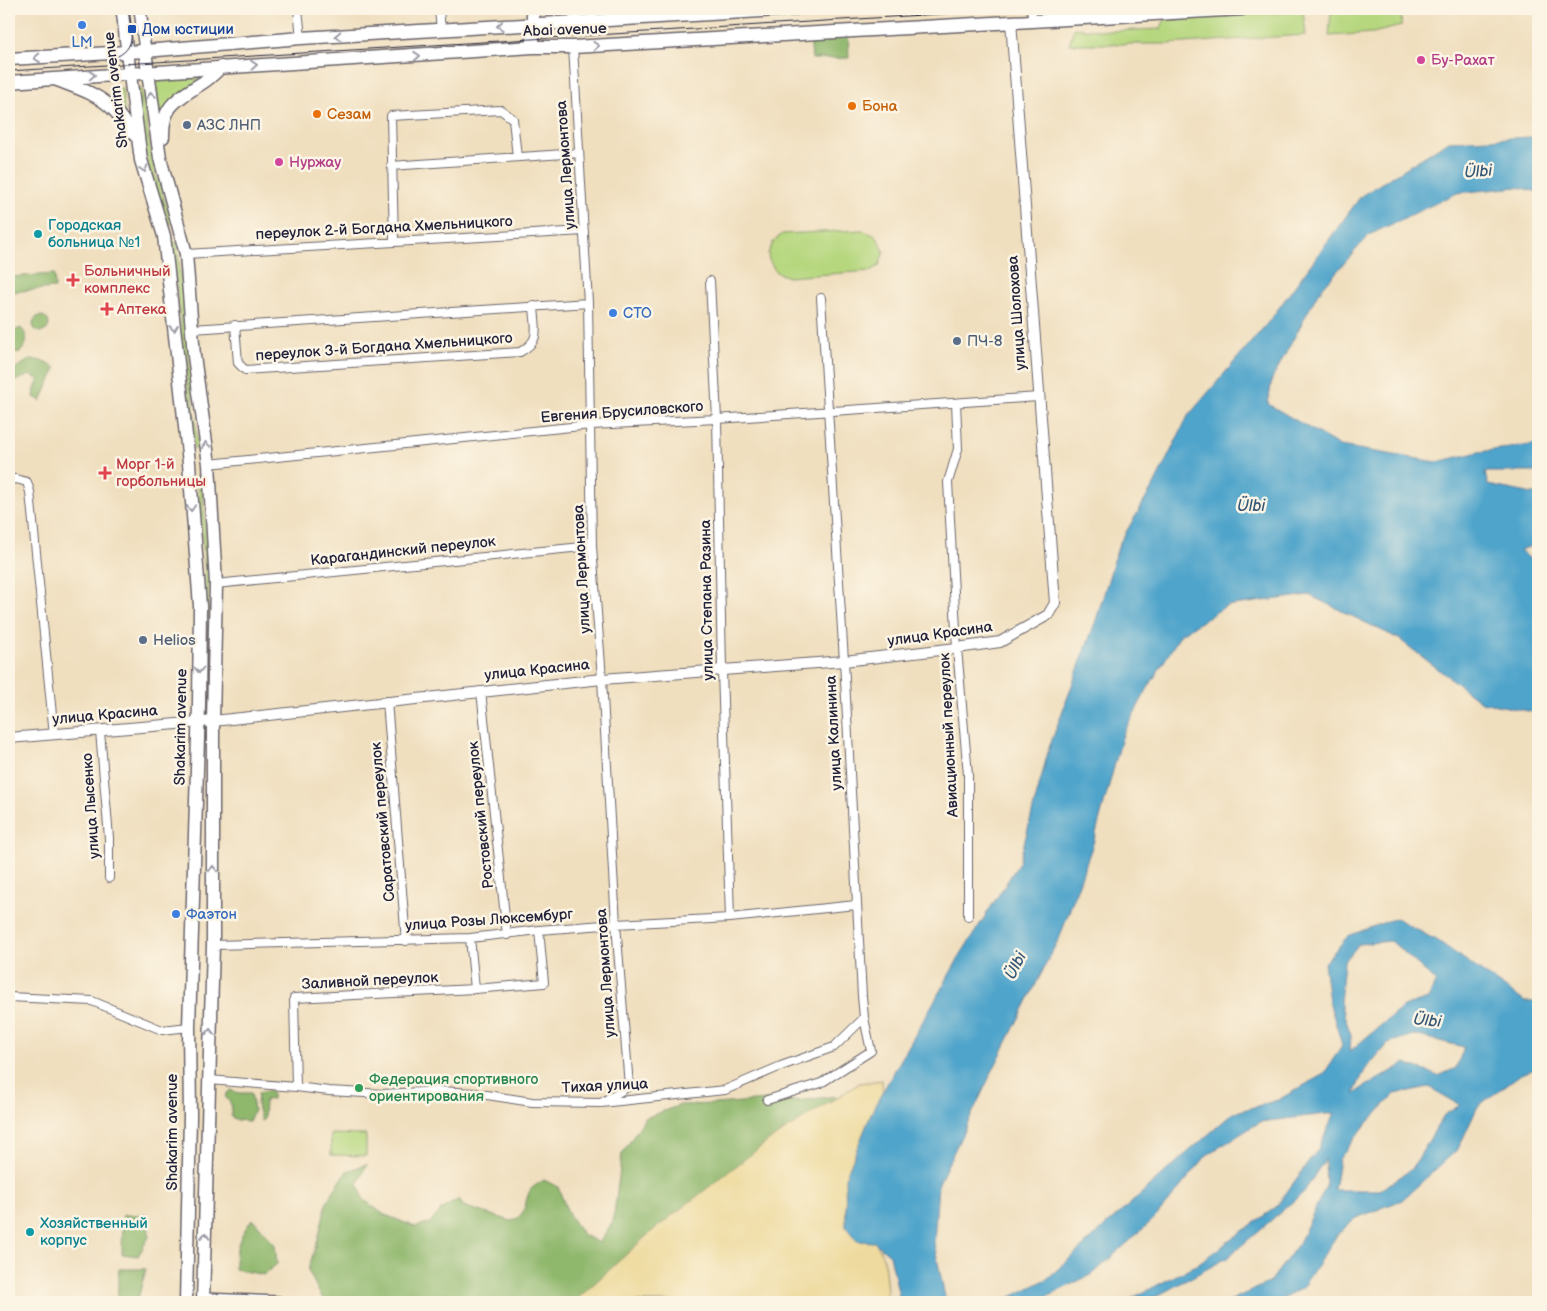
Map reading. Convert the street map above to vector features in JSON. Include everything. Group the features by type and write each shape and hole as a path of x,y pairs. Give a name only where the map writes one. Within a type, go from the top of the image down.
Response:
{"main road":[{"name":"Shakarim avenue","path":"122,9 141,160 164,236 189,464 200,606 188,1027 190,1110 186,1302"},
{"path":"140,9 160,151 186,254 194,356 208,464 216,584 213,720 213,945 204,1301 278,1302"},
{"path":"533,9 533,47"},
{"name":"Abai avenue","path":"9,60 301,38 794,9"},
{"name":"Abai avenue","path":"9,82 533,47 573,47 1011,21 1032,14 1242,9"},
{"path":"160,151 164,142 163,123 169,107 180,96 208,79 221,68"},
{"path":"52,78 97,96 116,112 138,138"},
{"path":"164,236 181,232"},
{"path":"189,464 208,464"},
{"path":"190,987 211,988"},
{"path":"190,1110 209,1111"},
{"path":"187,1259 205,1260"}],"street":[{"path":"298,9 301,38"},
{"path":"439,9 441,30"},
{"name":"улица Шолохова","path":"1011,21 1055,603"},
{"name":"улица Лермонтова","path":"573,47 588,302 592,546 602,679 616,924 629,1086 601,1103"},
{"path":"394,241 391,116 501,110 514,119 517,157"},
{"path":"391,166 579,153"},
{"name":"переулок 2-й Богдана Хмельницкого","path":"186,254 584,231"},
{"name":"улица Степана Разина","path":"710,282 717,419 722,670 730,918"},
{"name":"улица Калинина","path":"767,1100 821,1083 871,1051 864,1018 856,905 844,661 820,298"},
{"name":"переулок 3-й Богдана Хмельницкого","path":"192,328 588,302"},
{"name":"переулок 3-й Богдана Хмельницкого","path":"235,325 238,363 245,370 520,352 530,346 536,338 534,306"},
{"name":"Евгения Брусиловского","path":"208,464 591,425 717,419 1038,397"},
{"name":"Авиационный переулок","path":"956,403 958,449 948,482 957,648 968,775 968,916"},
{"path":"9,480 16,479 27,482 30,492 54,735"},
{"name":"Карагандинский переулок","path":"216,584 592,546"},
{"name":"улица Красина","path":"9,738 198,722 602,679 844,661 957,648 1000,642 1048,615 1055,603"},
{"name":"Ростовский переулок","path":"481,692 508,935"},
{"name":"Саратовский переулок","path":"387,701 406,941"},
{"name":"улица Лысенко","path":"100,731 109,838 109,878"},
{"name":"улица Розы Люксембург","path":"213,945 470,938 616,924 730,918 856,905"},
{"name":"Заливной переулок","path":"296,1087 294,998 475,989 544,983 539,930"},
{"path":"470,938 475,989"},
{"path":"9,997 92,1001 162,1030 188,1027"},
{"name":"Тихая улица","path":"209,1080 296,1087 329,1092 383,1094 439,1091 474,1093 532,1102 601,1103 725,1090 781,1066 834,1047 864,1018"}],"green space":[{"path":"1402,9 1401,26 1373,33 1329,36 1331,12"},
{"path":"1303,11 1306,35 1168,44 1069,44 1074,28 1110,31 1161,29 1164,20"},
{"path":"848,35 849,58 812,59 810,36"},
{"path":"200,78 160,120 156,81"},
{"path":"122,88 125,115 112,102 111,90"},
{"path":"141,89 154,170 173,223 169,224 147,159 136,90"},
{"path":"862,230 876,236 884,251 879,266 871,271 788,277 776,272 769,260 768,253 774,241 782,234"},
{"path":"177,242 198,448 194,449 172,243"},
{"path":"54,274 55,288 9,292 9,277"},
{"path":"41,316 47,318 49,324 47,330 41,332 35,330 33,324 35,318"},
{"path":"21,328 26,337 25,346 20,352 9,353 9,335"},
{"path":"31,359 42,361 56,368 41,401 34,397 39,379 30,375 15,381 14,369"},
{"path":"197,475 201,476 209,569 209,697 204,698 205,570"},
{"path":"230,1090 239,1093 251,1093 254,1110 249,1121 237,1120 231,1117 231,1104 225,1096"},
{"path":"270,1090 272,1092 272,1099 265,1100 264,1119 261,1121 257,1105 258,1093"},
{"path":"836,1096 852,1127 697,1302 327,1302 321,1296 308,1270 327,1201 347,1171 367,1164 358,1183 363,1199 383,1214 415,1227 430,1223 442,1209 459,1199 463,1206 511,1221 521,1215 531,1189 544,1180 558,1187 568,1213 582,1234 599,1243 613,1221 622,1154 645,1118 680,1105 767,1100 797,1101"},
{"path":"331,1134 366,1135 366,1156 331,1155"},
{"path":"123,1215 148,1215 149,1237 138,1256 122,1254"},
{"path":"253,1219 275,1245 277,1264 263,1275 235,1269 239,1242"},
{"path":"119,1269 146,1269 137,1302 117,1302"}],"sand":[{"path":"882,1080 883,1093 863,1217 884,1259 888,1302 574,1302 651,1232 767,1142 860,1083"}],"water":[{"name":"Ülbi","path":"1538,138 1538,192 1518,187 1457,193 1369,235 1318,293 1272,379 1268,404 1340,446 1437,462 1479,452 1538,444 1538,472 1485,472 1488,485 1538,495 1538,544 1520,550 1538,566 1538,713 1481,702 1399,639 1309,595 1226,606 1181,634 1149,686 1123,734 1093,844 1061,934 938,1185 934,1243 946,1302 898,1302 899,1296 890,1255 874,1242 857,1241 846,1227 845,1178 874,1107 961,954 1019,863 1049,748 1096,620 1119,544 1155,483 1188,416 1270,320 1361,196 1449,141"},
{"name":"Ülbi","path":"1396,918 1441,943 1525,1002 1538,1002 1538,1068 1521,1074 1478,1106 1458,1149 1402,1200 1354,1219 1337,1235 1302,1288 1277,1302 1227,1302 1270,1282 1299,1243 1326,1186 1325,1159 1304,1192 1227,1258 1146,1302 1125,1302 1196,1265 1276,1207 1318,1149 1335,1113 1260,1122 1207,1155 1155,1218 1094,1273 1037,1302 1001,1302 1047,1279 1233,1113 1278,1100 1324,1074 1342,1045 1329,1001 1324,963 1348,936","holes":["1391,941 1436,981 1428,999 1403,1007 1350,1051 1351,1035 1340,1003 1344,962 1359,944","1414,1035 1464,1047 1456,1068 1438,1076 1406,1063 1354,1093 1365,1070 1388,1043","1429,1087 1460,1105 1444,1115 1412,1169 1380,1190 1334,1190 1339,1159 1367,1123 1395,1094"]}],"tram line":[{"path":"107,60 117,57 124,52 131,41 129,9"},
{"path":"9,71 1021,9"}],"place":[{"name":"LM","path":"82,25"},
{"name":"Дом юстиции","path":"132,29"},
{"name":"Бу-Рахат","path":"1421,60"},
{"name":"Бона","path":"852,106"},
{"name":"Сезам","path":"317,114"},
{"name":"АЗС ЛНП","path":"187,125"},
{"name":"Нуржау","path":"279,162"},
{"name":"Городская больница №1","path":"38,234"},
{"name":"Больничный комплекс","path":"73,280"},
{"name":"Аптека","path":"107,309"},
{"name":"СТО","path":"613,313"},
{"name":"ПЧ-8","path":"957,341"},
{"name":"Морг 1-й горбольницы","path":"105,473"},
{"name":"Helios","path":"143,640"},
{"name":"Фаэтон","path":"176,914"},
{"name":"Федерация спортивного ориентирования","path":"359,1088"},
{"name":"Хозяйственный корпус","path":"30,1232"}]}
